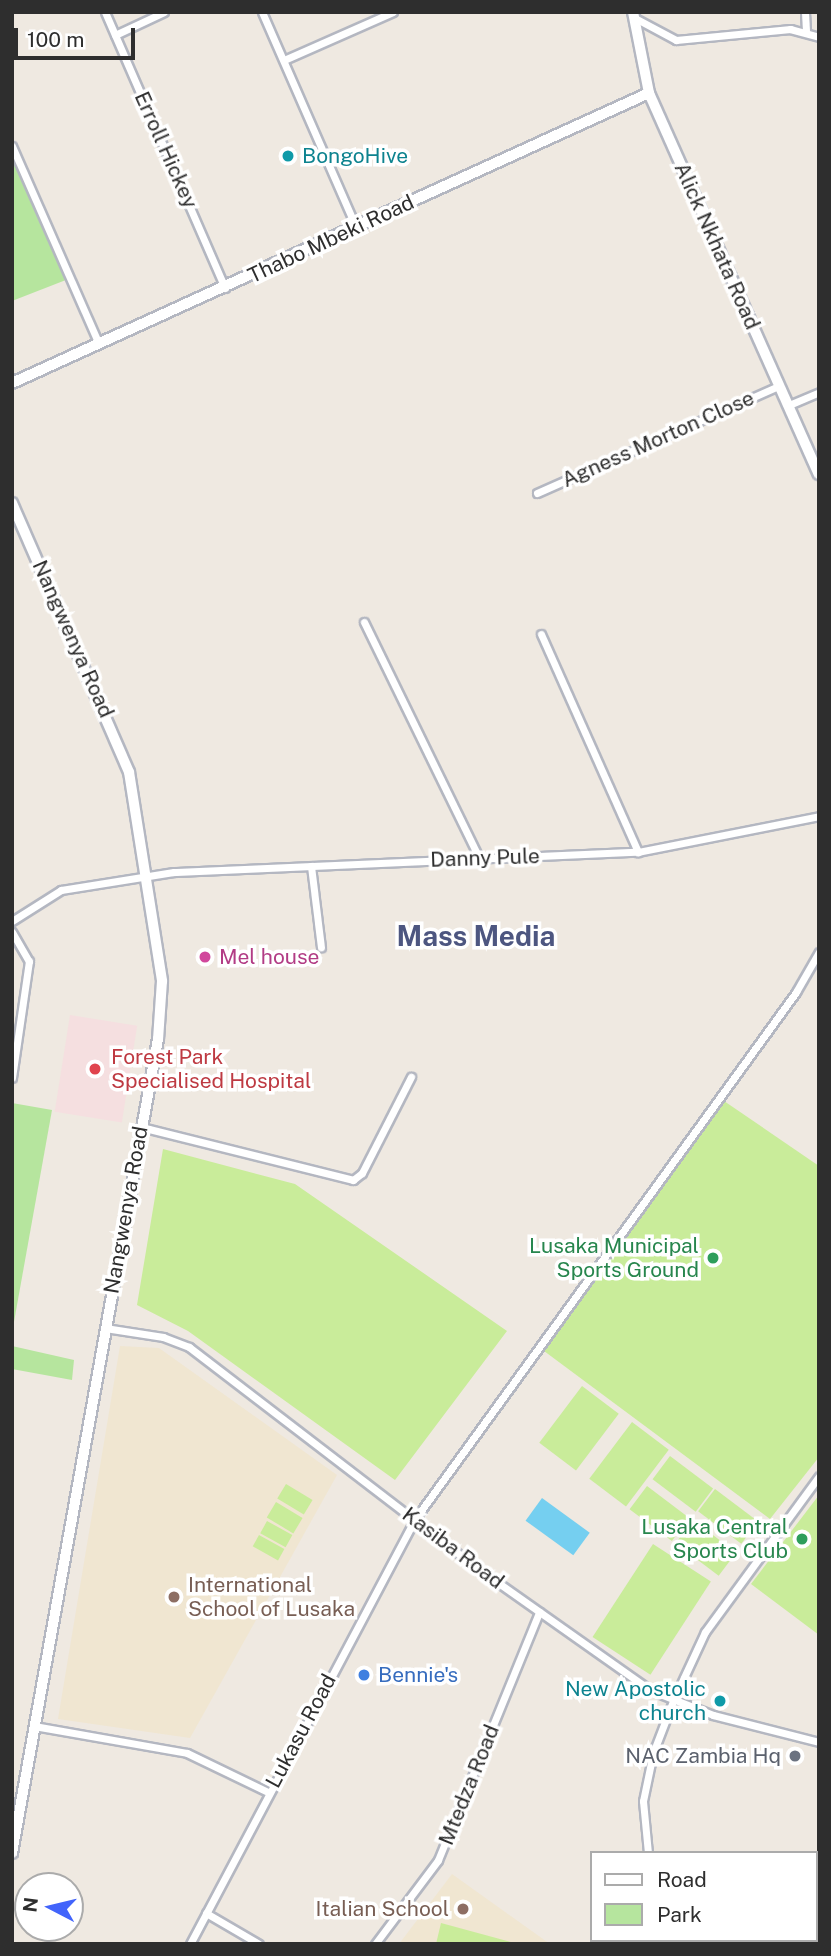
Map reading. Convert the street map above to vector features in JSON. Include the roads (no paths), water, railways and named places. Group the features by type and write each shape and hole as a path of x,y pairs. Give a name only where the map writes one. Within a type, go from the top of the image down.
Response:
{"main road":[{"name":"Alick Nkhata Road","path":"633,15 649,93 819,474"},
{"name":"Thabo Mbeki Road","path":"12,383 649,93"},
{"name":"Nangwenya Road","path":"12,503 119,743 135,803 162,981 160,1022 12,1853"}],"street":[{"name":"Erroll Hickey","path":"105,12 225,288"},
{"path":"115,35 164,12"},
{"path":"262,12 356,227"},
{"path":"284,60 393,12"},
{"path":"805,12 806,30"},
{"path":"633,15 676,40 806,30 819,37"},
{"path":"12,146 98,342"},
{"name":"Agness Morton Close","path":"537,493 779,386"},
{"path":"789,405 819,392"},
{"path":"364,622 478,858"},
{"path":"541,634 638,852"},
{"name":"Danny Pule","path":"12,921 61,890 148,876 638,852 819,816"},
{"path":"311,866 321,947"},
{"path":"12,932 29,961 12,1078"},
{"name":"Lukasu Road","path":"190,1944 268,1792 415,1519 796,992 819,952"},
{"path":"141,1127 353,1180 362,1173 411,1077"},
{"name":"Kasiba Road","path":"105,1328 163,1337 189,1347 624,1674 673,1701 819,1742"},
{"path":"648,1851 643,1801 653,1753 673,1701 705,1632 819,1476"},
{"name":"Mtedza Road","path":"375,1944 438,1860 539,1612"},
{"path":"34,1726 187,1753 268,1792"},
{"path":"206,1913 259,1944"}],"water":[{"path":"542,1498 590,1533 573,1555 526,1521"}],"place":[{"name":"BongoHive","path":"288,156"},
{"name":"Mel house","path":"205,957"},
{"name":"Forest Park Specialised Hospital","path":"95,1069"},
{"name":"Lusaka Municipal Sports Ground","path":"713,1258"},
{"name":"Lusaka Central Sports Club","path":"802,1539"},
{"name":"International School of Lusaka","path":"174,1597"},
{"name":"Bennie's","path":"364,1675"},
{"name":"New Apostolic church","path":"720,1701"},
{"name":"NAC Zambia Hq","path":"795,1756"},
{"name":"Italian School","path":"463,1909"}],"district":[{"name":"Mass Media","path":"476,936"}]}
